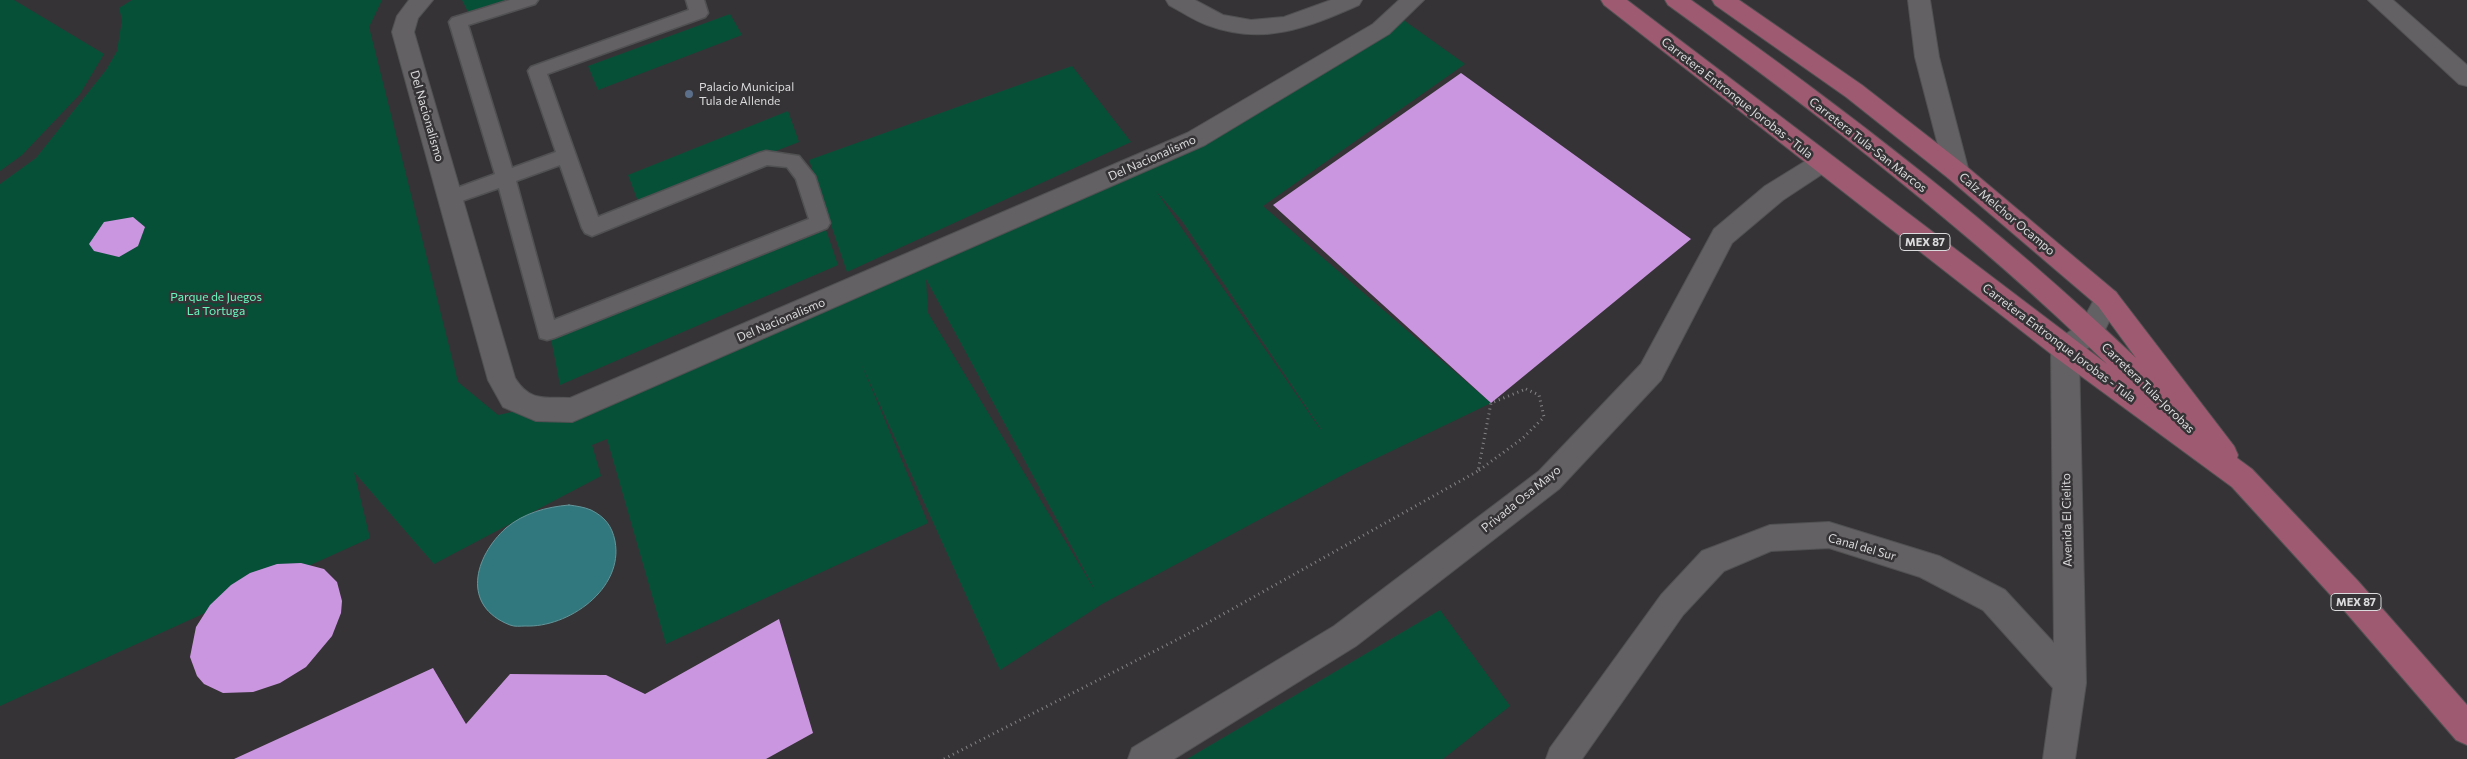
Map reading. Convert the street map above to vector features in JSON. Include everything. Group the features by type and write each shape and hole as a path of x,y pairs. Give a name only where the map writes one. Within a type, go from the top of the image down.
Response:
{"main road":[{"name":"Carretera Entronque Jorobas - Tula","path":"1612,0 1821,163 2065,349 2242,478 2347,591 2466,728"},
{"name":"Carretera Tula-San Marcos","path":"1676,0 1818,105 1936,198 2054,298"},
{"name":"Calz Melchor Ocampo","path":"1723,0 1854,91 1957,172 2107,299 2242,478"},
{"name":"Carretera Tula-Jorobas","path":"2054,298 2242,478"}],"street":[{"name":"Del Nacionalismo","path":"422,0 408,16 403,32 502,380 513,398 536,409 572,410 1196,139 1382,29 1413,0"},
{"path":"1177,0 1215,20 1255,29 1303,21 1351,0"},
{"path":"1919,0 1927,57 1957,172"},
{"path":"2379,0 2467,78"},
{"name":"Privada Osa Mayo","path":"1144,759 1345,636 1549,480 1651,372 1723,236 1774,193 1821,163"},
{"path":"2065,349 2091,332 2107,299"},
{"name":"Avenida El Cielito","path":"2059,759 2070,683 2065,349"},
{"name":"Canal del Sur","path":"1562,759 1672,605 1713,561 1770,538 1829,535 1928,566 1994,600 2070,683"}],"lane":[{"path":"529,0 458,22 506,179 547,332 820,223 805,176 792,161 766,158 592,228 537,71 699,13 695,0"},
{"path":"450,198 568,155"}],"path":[{"path":"944,759 1186,635 1478,471 1523,438 1544,417 1539,395 1526,389 1491,403 1478,471"}],"green space":[{"path":"0,0 14,0 104,54 80,94 22,155 0,171"},
{"name":"Parque de Juegos La Tortuga","path":"132,0 382,0 369,27 458,382 498,415 638,385 1197,142 1395,14 1465,64 1263,206 1491,403 1350,471 1102,604 1000,670 860,361 928,523 666,644 607,439 592,445 601,476 434,564 354,472 370,538 0,706 0,184 36,158 106,70 117,51 122,20 119,8","holes":["1156,191 1182,221 1321,429 1320,429","926,279 1094,588 1094,589 928,313"]},
{"path":"462,0 522,0 470,16"},
{"path":"730,14 742,35 598,90 588,66"},
{"path":"1072,66 1131,142 847,272 809,160"},
{"path":"788,111 799,142 639,204 628,175"},
{"path":"826,230 838,265 560,385 551,339"},
{"path":"1440,610 1510,706 1443,759 1187,759"}],"water":[{"path":"569,505 586,508 596,513 604,519 612,531 615,541 615,559 611,575 602,590 575,613 542,625 514,626 494,617 484,606 479,594 480,566 486,553 506,528 520,518 544,509"}],"building":[{"path":"1461,73 1691,239 1491,403 1273,205"},
{"path":"133,217 145,227 138,246 119,257 94,251 89,244 104,222"},
{"path":"301,563 324,569 337,582 342,601 341,613 332,636 306,667 280,683 253,692 223,693 204,684 197,676 190,657 196,627 210,605 231,585 250,573 277,564"},
{"path":"779,619 813,733 766,759 234,759 433,668 466,724 510,674 606,675 645,694"}],"place":[{"name":"Palacio Municipal Tula de Allende","path":"689,94"}]}
